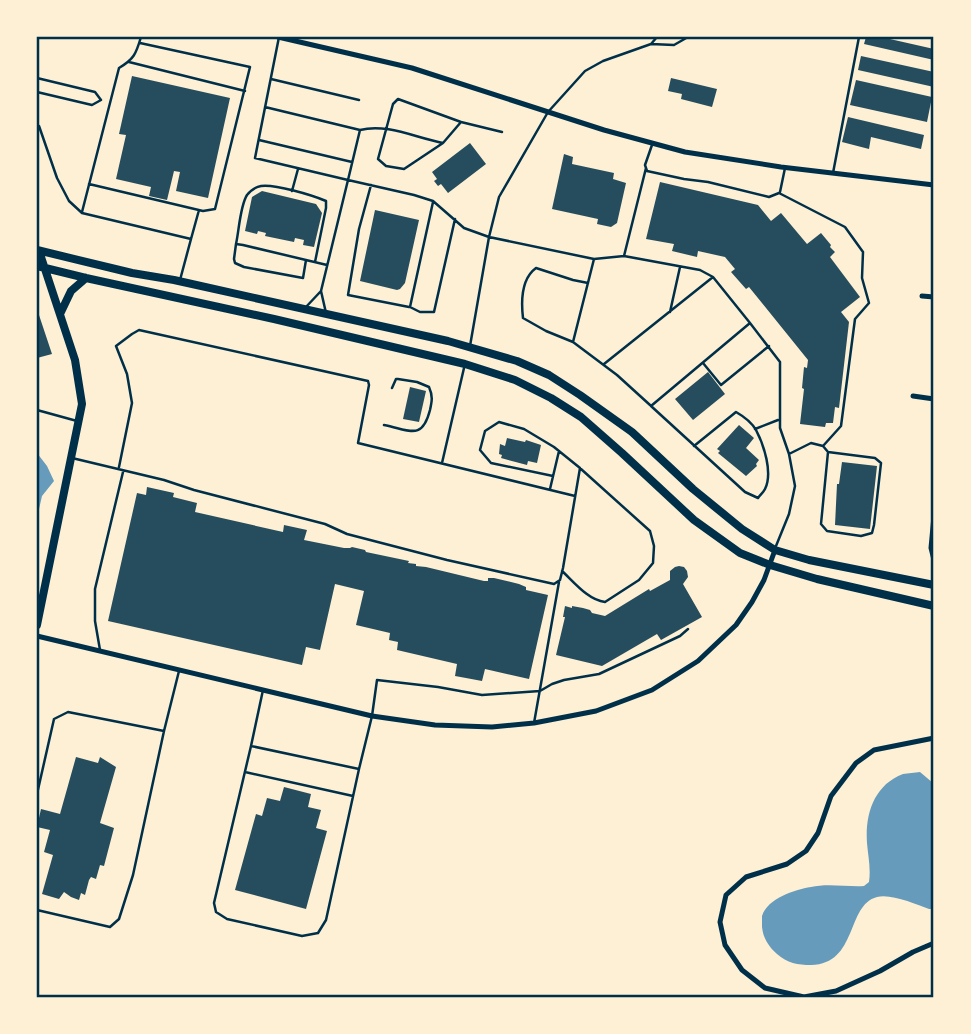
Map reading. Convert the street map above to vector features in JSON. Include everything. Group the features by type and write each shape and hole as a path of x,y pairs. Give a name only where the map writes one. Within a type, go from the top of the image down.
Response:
{"main road":[{"path":"37,625 82,404 75,360 41,267 38,250 470,346 532,367 580,395 632,432 693,489 742,529 775,550 809,560 934,585"},
{"path":"41,267 274,319 465,365 515,380 551,398 580,417 694,520 740,553 817,579 934,606"},
{"path":"60,314 71,291 86,278"}],"street":[{"path":"279,37 412,68 604,130 685,152 934,185"},
{"path":"922,296 934,297"},
{"path":"913,396 934,399"},
{"path":"934,516 931,548 934,560"},
{"path":"37,636 372,716 435,725 492,727 534,723 596,711 652,690 698,661 736,625 752,602 775,550"},
{"path":"934,738 874,750 856,763 831,796 818,832 806,851 787,864 746,877 726,895 720,922 725,946 742,970 765,988 804,997 836,990 934,943"}],"lane":[{"path":"82,213 119,68 136,53 141,37"},
{"path":"279,37 255,158 433,201 464,228 489,237 594,259 624,256 700,270 713,277 780,362 780,428 789,454 795,486 789,514 775,550"},
{"path":"650,44 657,37"},
{"path":"470,346 489,237 499,197 548,112 584,71 650,44 674,45 688,37"},
{"path":"833,173 859,37"},
{"path":"89,184 204,211 215,209 250,67 140,43"},
{"path":"128,62 245,90"},
{"path":"37,78 95,92 101,100 110,102"},
{"path":"271,79 359,100"},
{"path":"37,92 93,105 101,100"},
{"path":"461,122 443,143 404,169 386,166 379,159 393,104 398,99 461,122 502,132"},
{"path":"265,107 360,130 388,130 443,143"},
{"path":"39,126 57,178 69,201 82,213 191,239"},
{"path":"326,313 321,291 360,130"},
{"path":"259,140 352,162"},
{"path":"624,256 652,143"},
{"path":"779,193 785,167"},
{"path":"646,168 647,171 708,181 769,197 779,193 845,227 863,252 862,278 869,303 855,319 841,426 823,446"},
{"path":"292,191 298,169"},
{"path":"371,185 359,229 348,295 410,307 421,312 434,312 454,219"},
{"path":"306,260 303,278 235,263 245,199 250,191 258,186 270,186 326,201 315,262"},
{"path":"410,307 433,201"},
{"path":"180,281 199,210"},
{"path":"236,244 327,265"},
{"path":"573,342 594,259"},
{"path":"670,312 680,266"},
{"path":"588,283 536,268 528,274 523,292 523,318 573,342 604,364 694,446 746,492 758,498 766,488 768,468 755,429 736,412 694,446"},
{"path":"604,364 713,277"},
{"path":"305,308 321,291"},
{"path":"651,406 750,323"},
{"path":"118,469 132,403 127,374 116,346 139,330 368,381 358,443 575,496"},
{"path":"703,363 721,385 769,346"},
{"path":"442,464 465,365"},
{"path":"384,425 414,431 420,430 426,424 432,398 429,387 398,379 393,388"},
{"path":"37,410 79,422"},
{"path":"755,429 780,420"},
{"path":"553,476 491,463 480,450 485,431 499,422 524,429 559,452 650,531 654,546 653,563 639,580 605,602 589,595 562,571"},
{"path":"789,454 811,443 823,446 828,452 875,458 881,463 872,533 861,536 827,531 821,524 828,452"},
{"path":"550,490 559,452"},
{"path":"72,458 325,524 347,534 445,560 554,584 559,580"},
{"path":"534,723 580,468"},
{"path":"100,650 95,621 95,589 123,470"},
{"path":"263,690 214,902 216,912 227,919 302,936 318,933 326,920 372,716 377,680 482,695 540,691 564,680 600,674 680,636 688,629"},
{"path":"37,911 110,927 119,919 133,875 179,670"},
{"path":"37,794 54,719 68,712 164,731"},
{"path":"251,746 359,769"},
{"path":"245,772 353,796"}],"water":[{"path":"37,453 54,481 42,496 37,518"},
{"path":"920,772 933,783 934,789 931,826 934,841 934,909 896,898 877,897 867,902 844,945 837,955 826,962 802,965 781,957 769,945 764,935 762,916 765,910 782,896 797,890 824,885 864,886 869,882 867,832 873,802 878,793 893,779 903,774"}],"building":[{"path":"866,37 881,37 934,49 934,60 864,44"},
{"path":"861,56 934,72 934,87 858,70"},
{"path":"132,76 230,98 208,198 176,191 180,172 174,171 167,200 149,196 151,187 116,179 126,135 119,134"},
{"path":"671,78 717,89 712,107 681,99 682,94 668,91"},
{"path":"856,80 932,97 927,122 850,105"},
{"path":"848,117 924,135 921,149 871,137 869,149 842,142"},
{"path":"470,143 486,164 448,193 441,184 438,186 434,181 437,179 432,172"},
{"path":"564,154 573,157 572,164 614,173 613,179 626,183 617,223 611,227 597,224 598,219 552,209"},
{"path":"660,182 758,205 771,221 781,213 807,244 821,233 831,245 835,252 830,257 860,297 841,312 849,322 839,408 835,407 833,423 826,423 825,427 800,424 804,367 807,368 808,360 749,287 746,289 731,272 735,269 725,257 698,251 697,257 672,251 674,244 646,239"},
{"path":"262,191 316,204 322,213 314,247 303,245 304,240 295,238 294,242 265,236 266,233 258,231 257,234 245,231 252,197"},
{"path":"375,210 419,220 405,283 397,290 360,281"},
{"path":"37,309 52,354 37,358"},
{"path":"708,372 725,394 693,420 675,399"},
{"path":"410,387 426,391 419,422 403,419"},
{"path":"739,425 754,438 746,448 759,460 757,466 746,476 718,453 720,451 717,449"},
{"path":"507,438 541,445 537,463 528,461 527,465 501,458 500,444 505,446"},
{"path":"842,462 877,466 870,529 835,525 837,484"},
{"path":"147,487 174,493 173,497 197,503 195,512 283,532 284,525 307,530 304,540 344,548 352,547 409,561 408,563 416,566 484,581 494,578 548,595 529,679 485,669 482,681 455,676 457,664 397,650 398,642 389,640 390,633 356,625 364,591 335,584 320,650 306,647 302,665 108,621 137,493 146,495"},
{"path":"679,566 687,571 688,577 683,584 702,617 661,640 657,634 602,666 556,655 565,606 583,608 605,616 649,589 650,591 670,580 670,571"},
{"path":"76,757 98,763 100,757 116,767 100,823 114,828 104,866 100,865 96,879 91,877 85,895 81,893 79,900 64,892 59,899 42,894 53,855 44,852 50,830 37,827 41,809 60,814"},
{"path":"284,787 311,794 308,807 321,810 316,828 327,831 306,909 235,890 256,814 262,816 267,798 280,801"}]}
